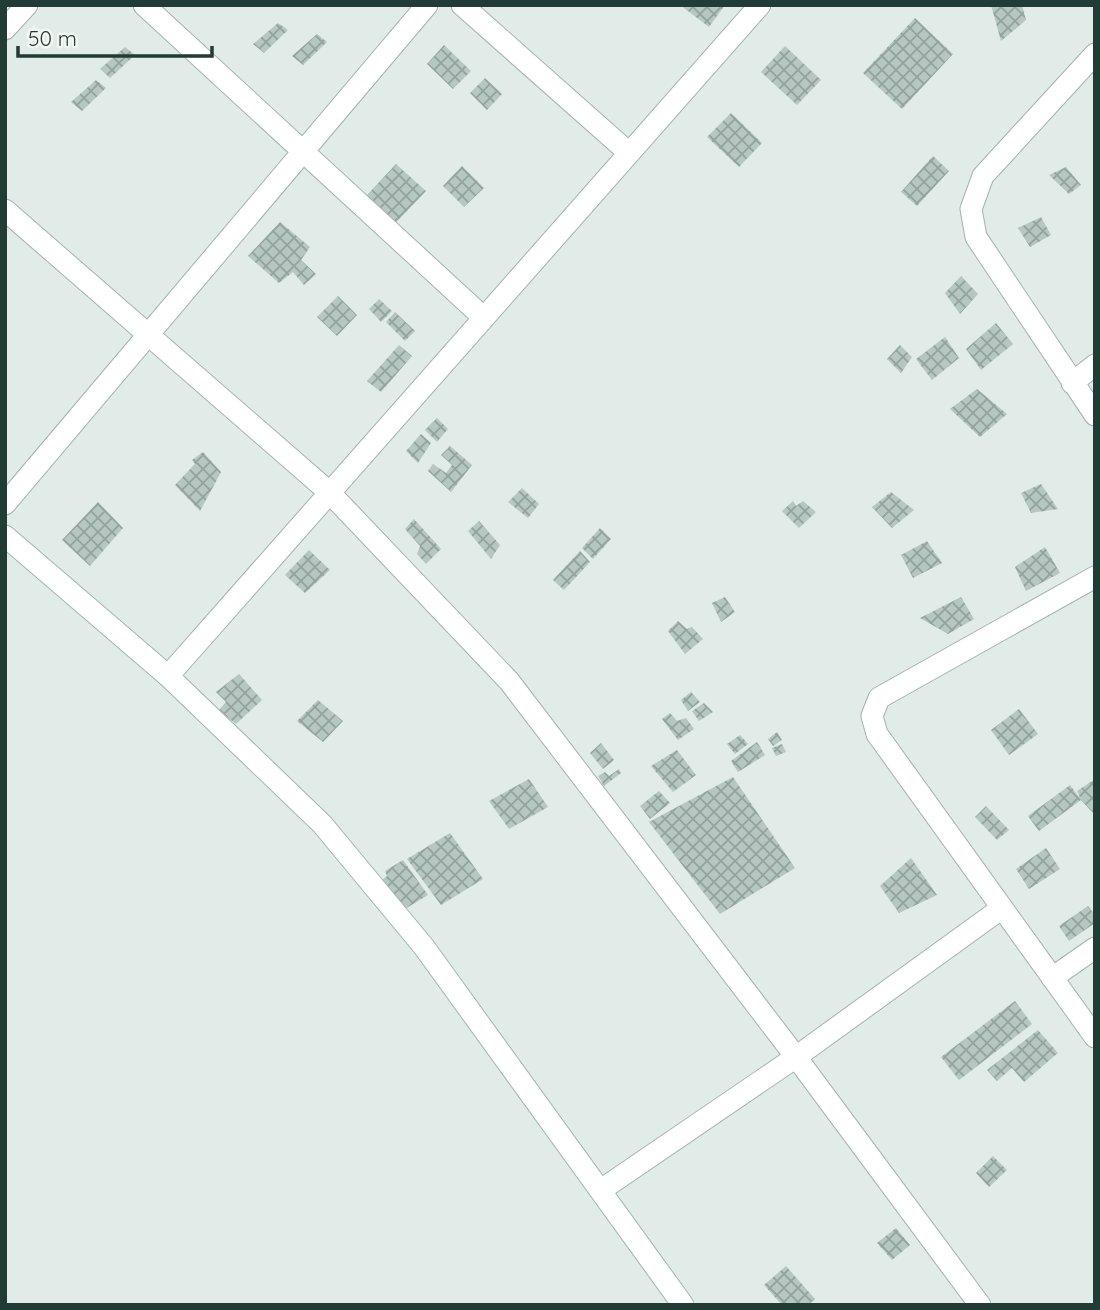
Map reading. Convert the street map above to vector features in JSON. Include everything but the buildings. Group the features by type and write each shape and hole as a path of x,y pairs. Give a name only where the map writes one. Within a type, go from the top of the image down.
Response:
{"street":[{"path":"5,29 27,5"},
{"path":"144,5 484,318"},
{"path":"5,504 427,5"},
{"path":"462,5 629,153"},
{"path":"168,676 760,5"},
{"path":"1095,54 983,176 971,209 976,237 1095,415"},
{"path":"5,210 149,332 329,492 509,681 796,1057 979,1305"},
{"path":"1072,383 1095,365"},
{"path":"5,537 168,676 323,824 424,947 683,1305"},
{"path":"1095,577 879,698 872,716 877,734 1095,1037"},
{"path":"601,1190 796,1057 1002,908"},
{"path":"1052,978 1095,948"}]}
